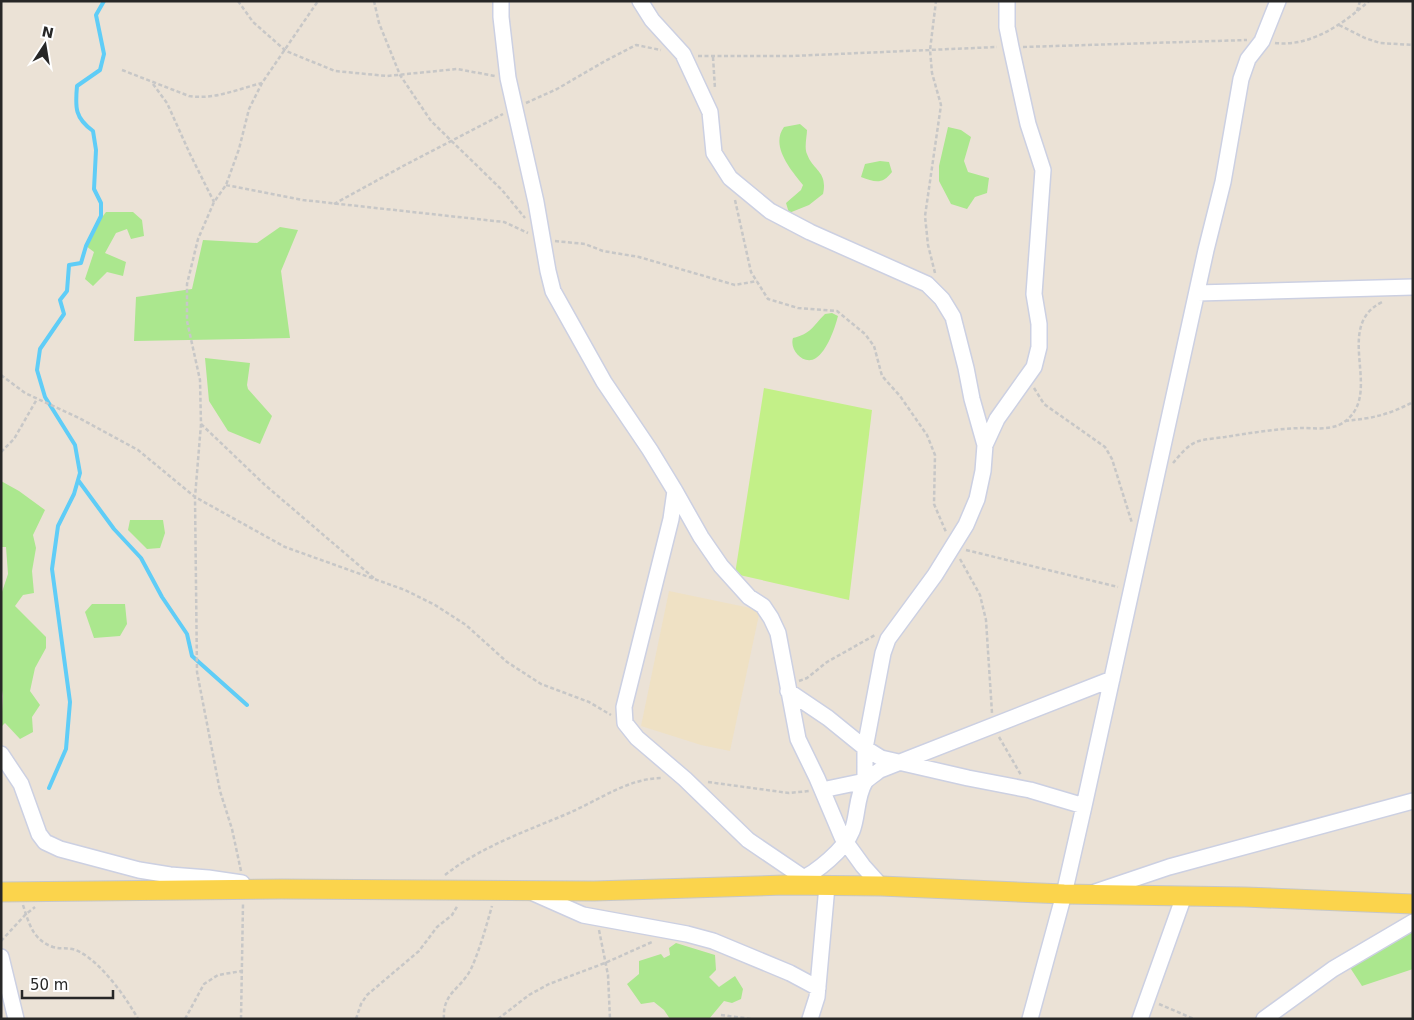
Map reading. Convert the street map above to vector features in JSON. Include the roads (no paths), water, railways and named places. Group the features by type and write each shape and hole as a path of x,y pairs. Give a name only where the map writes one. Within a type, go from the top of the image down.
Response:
{"main road":[{"path":"10,892 244,887 530,892 785,885 881,886 1088,895 1184,896 1413,904"}],"street":[{"path":"501,1 508,78 516,107 553,291 604,382 675,491 700,537 721,566 749,597 763,606 771,618 778,633 798,739 846,843 881,886"},
{"path":"640,1 658,27 684,54 710,112 714,153 730,178 770,211 810,232 927,284 942,299 953,317 985,445"},
{"path":"785,885 804,878 824,864 846,843 852,831 865,781 865,748 883,653 888,640 953,547 966,525 977,499 985,445 997,419 1034,367 1039,347 1034,294 1043,170 1028,124 1011,47 1007,27 1007,1"},
{"path":"1030,1019 1064,894 1084,806 1223,182 1241,79 1248,59 1262,41 1278,1"},
{"path":"1197,292 1413,287"},
{"path":"675,491 671,519 624,707 625,723 637,738 685,779 748,840 804,878 827,886 817,997 810,1019"},
{"path":"822,790 865,781 880,770 1112,679"},
{"path":"788,687 865,748 881,758 1030,790 1084,806"},
{"path":"1,754 21,784 39,834 45,842 60,849 146,871 244,887"},
{"path":"1088,895 1169,867 1413,800"},
{"path":"530,892 583,916 713,941 790,973 818,988"},
{"path":"1140,1019 1184,896"},
{"path":"1264,1019 1333,969 1413,922"},
{"path":"1,957 16,1019"}],"waterway":[{"path":"49,788 66,749 70,702 52,569 58,526 74,494 80,473 75,445 45,397 37,370 40,349 64,314 60,300 67,291 69,265 81,263 86,246 101,216 101,203 94,189 96,150 93,131 80,117 76,100 77,86 100,70 104,54 96,15 104,1"},
{"path":"78,480 114,529 141,558 162,597 187,634 192,656 247,705"}]}
